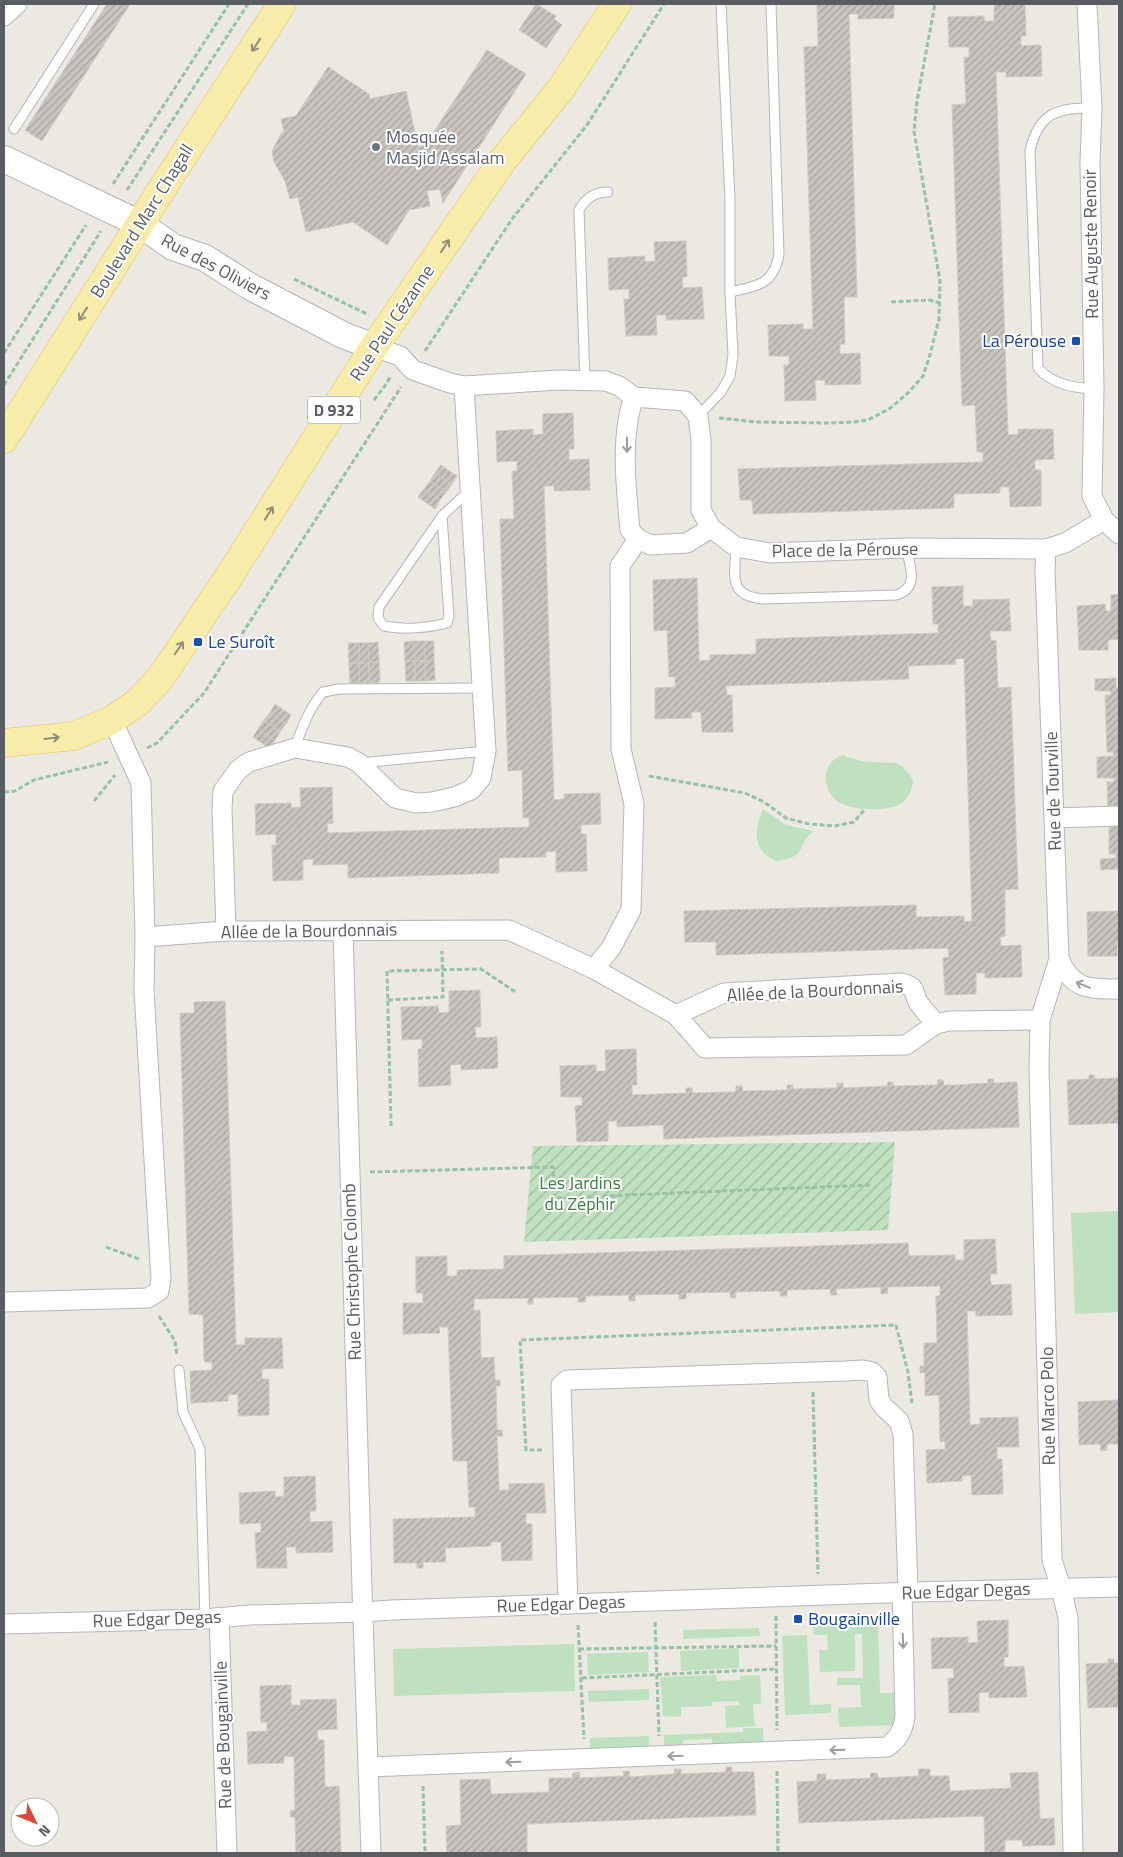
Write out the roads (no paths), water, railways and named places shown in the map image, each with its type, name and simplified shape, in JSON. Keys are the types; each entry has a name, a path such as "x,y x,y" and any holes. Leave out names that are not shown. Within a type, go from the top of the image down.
{"main road":[{"name":"Boulevard Marc Chagall","path":"4,439 282,4"},
{"name":"Rue Paul Cézanne","path":"4,743 74,736 112,720 138,702 159,680 228,578 374,347 503,160 560,90 617,4"}],"street":[{"path":"4,16 17,4"},
{"name":"Rue Auguste Renoir","path":"1087,4 1092,108 1090,162 1094,389 1092,496 1104,520 1119,534"},
{"name":"Rue des Oliviers","path":"4,160 140,224 173,247 205,258 250,286 343,335 374,347"},
{"path":"374,347 400,356 413,370 464,386 550,380 606,381 619,386 634,397 685,401 698,416"},
{"path":"226,931 223,791 238,770 249,762 295,748 348,757 359,763 395,798 416,803 454,798 471,790 481,778 486,751 464,386"},
{"path":"634,397 629,412 626,438 630,530 638,539 651,545 687,543 711,528"},
{"name":"Place de la Pérouse","path":"698,416 701,440 701,510 711,528 736,547 770,553 906,548 1046,549 1065,543 1104,520"},
{"path":"594,969 611,948 631,910 634,804 621,749 620,566 638,539"},
{"name":"Rue de Tourville","path":"1046,549 1045,570 1059,959"},
{"path":"4,1302 148,1298 159,1291 161,1279 160,1257 144,990 145,937 141,783 112,720"},
{"path":"1054,818 1119,816"},
{"name":"Allée de la Bourdonnais","path":"145,937 226,931 509,930 594,969 676,1015 705,1048 906,1045 936,1024 949,1021 1040,1020"},
{"name":"Rue Christophe Colomb","path":"343,931 362,1612 371,1853"},
{"path":"1059,959 1063,969 1078,984 1088,988 1119,988"},
{"name":"Rue Marco Polo","path":"1059,959 1040,1020 1039,1068 1052,1560 1068,1618 1073,1853"},
{"name":"Allée de la Bourdonnais","path":"676,1015 724,993 901,983 911,986 915,991 918,1002 936,1024"},
{"path":"368,1767 887,1747 897,1739 903,1730 905,1716 904,1450 903,1434 899,1421 884,1407 880,1400 877,1378 872,1372 863,1370 567,1380 561,1385 573,1604"},
{"name":"Rue Edgar Degas","path":"4,1624 905,1592 1119,1587"},
{"name":"Rue de Bougainville","path":"212,1618 227,1853"}],"lane":[{"path":"14,130 94,4"},
{"path":"698,416 721,392 730,376 733,355 730,292 730,200 721,4"},
{"path":"730,292 762,283 771,277 777,266 779,254 771,4"},
{"path":"1092,108 1072,107 1056,112 1043,122 1033,136 1030,151 1038,368 1046,377 1055,381 1076,388 1094,389"},
{"path":"585,381 579,210 585,200 602,192 608,192"},
{"path":"442,516 449,616 447,623 438,626 393,628 384,626 378,618 379,607 442,516 469,491"},
{"path":"736,547 734,579 736,586 745,596 764,599 896,595 904,593 910,586 912,576 906,548"},
{"path":"295,748 303,723 313,704 323,692 339,689 482,688"},
{"path":"359,763 486,751"},
{"path":"179,1370 184,1412 200,1449 212,1618"}],"place":[{"name":"Mosquée Masjid Assalam","path":"376,147"},
{"name":"La Pérouse","path":"1076,341"},
{"name":"Le Suroît","path":"198,642"},
{"name":"Bougainville","path":"798,1619"}],"park label":[{"name":"Les Jardins du Zéphir","path":"580,1193"}]}
